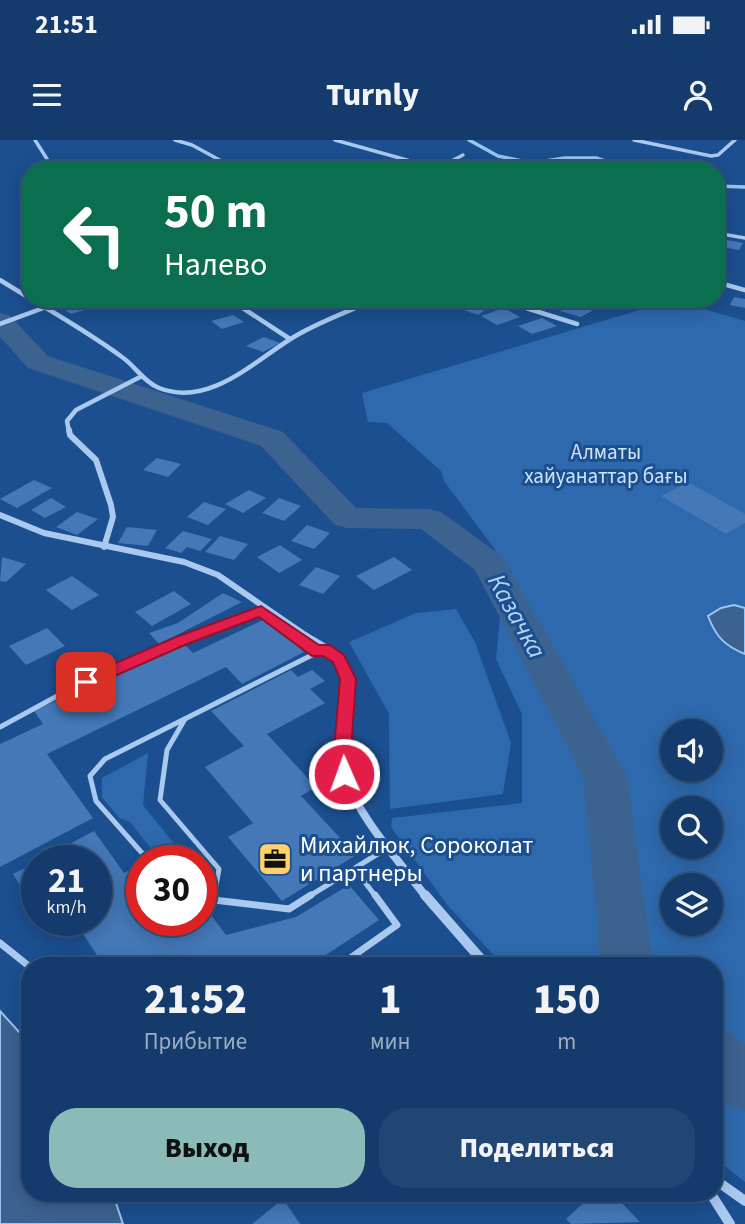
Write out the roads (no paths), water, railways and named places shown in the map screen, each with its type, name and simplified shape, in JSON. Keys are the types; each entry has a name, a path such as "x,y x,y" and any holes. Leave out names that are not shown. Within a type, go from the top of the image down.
{"street":[{"path":"35,140 47,161"},
{"path":"175,140 192,145 221,161"},
{"path":"335,140 408,161"},
{"path":"634,140 718,155 735,140"},
{"path":"451,161 463,155"},
{"path":"725,235 745,238"},
{"path":"0,280 21,294"},
{"path":"725,284 745,290"},
{"path":"0,324 41,308 124,358 159,388 198,392 212,388 257,363 290,339 357,308"},
{"path":"243,308 290,339"},
{"path":"526,308 577,324"},
{"path":"104,547 113,517 111,505 96,460 70,435 67,421 76,410 142,376"},
{"path":"0,516 44,533 184,562 218,575 321,650 339,659 348,679 343,738 344,774 362,812 433,906 479,957"},
{"path":"723,1186 745,1202"},
{"path":"716,1202 730,1224"}],"lane":[{"path":"0,727 39,702 181,640 261,611 321,650"},
{"path":"135,845 96,801 90,776 105,760 321,650"},
{"path":"187,717 167,750 160,800 198,845"},
{"path":"217,900 289,909 389,848"},
{"path":"352,957 397,925 355,869"},
{"path":"0,943 21,960"}],"waterway":[{"path":"469,140 498,156 522,161"},
{"path":"545,161 565,158 596,158 605,161"},
{"path":"725,186 745,187"},
{"name":"Казачка","path":"0,321 38,362 272,439 347,518 429,519 489,564 605,776 626,957"},
{"name":"Казачка","path":"723,1061 745,1084"}],"place":[{"name":"Михайлюк, Сороколат и партнеры","path":"275,859"}],"park label":[{"name":"Алматы хайуанаттар бағы","path":"606,464"}]}
